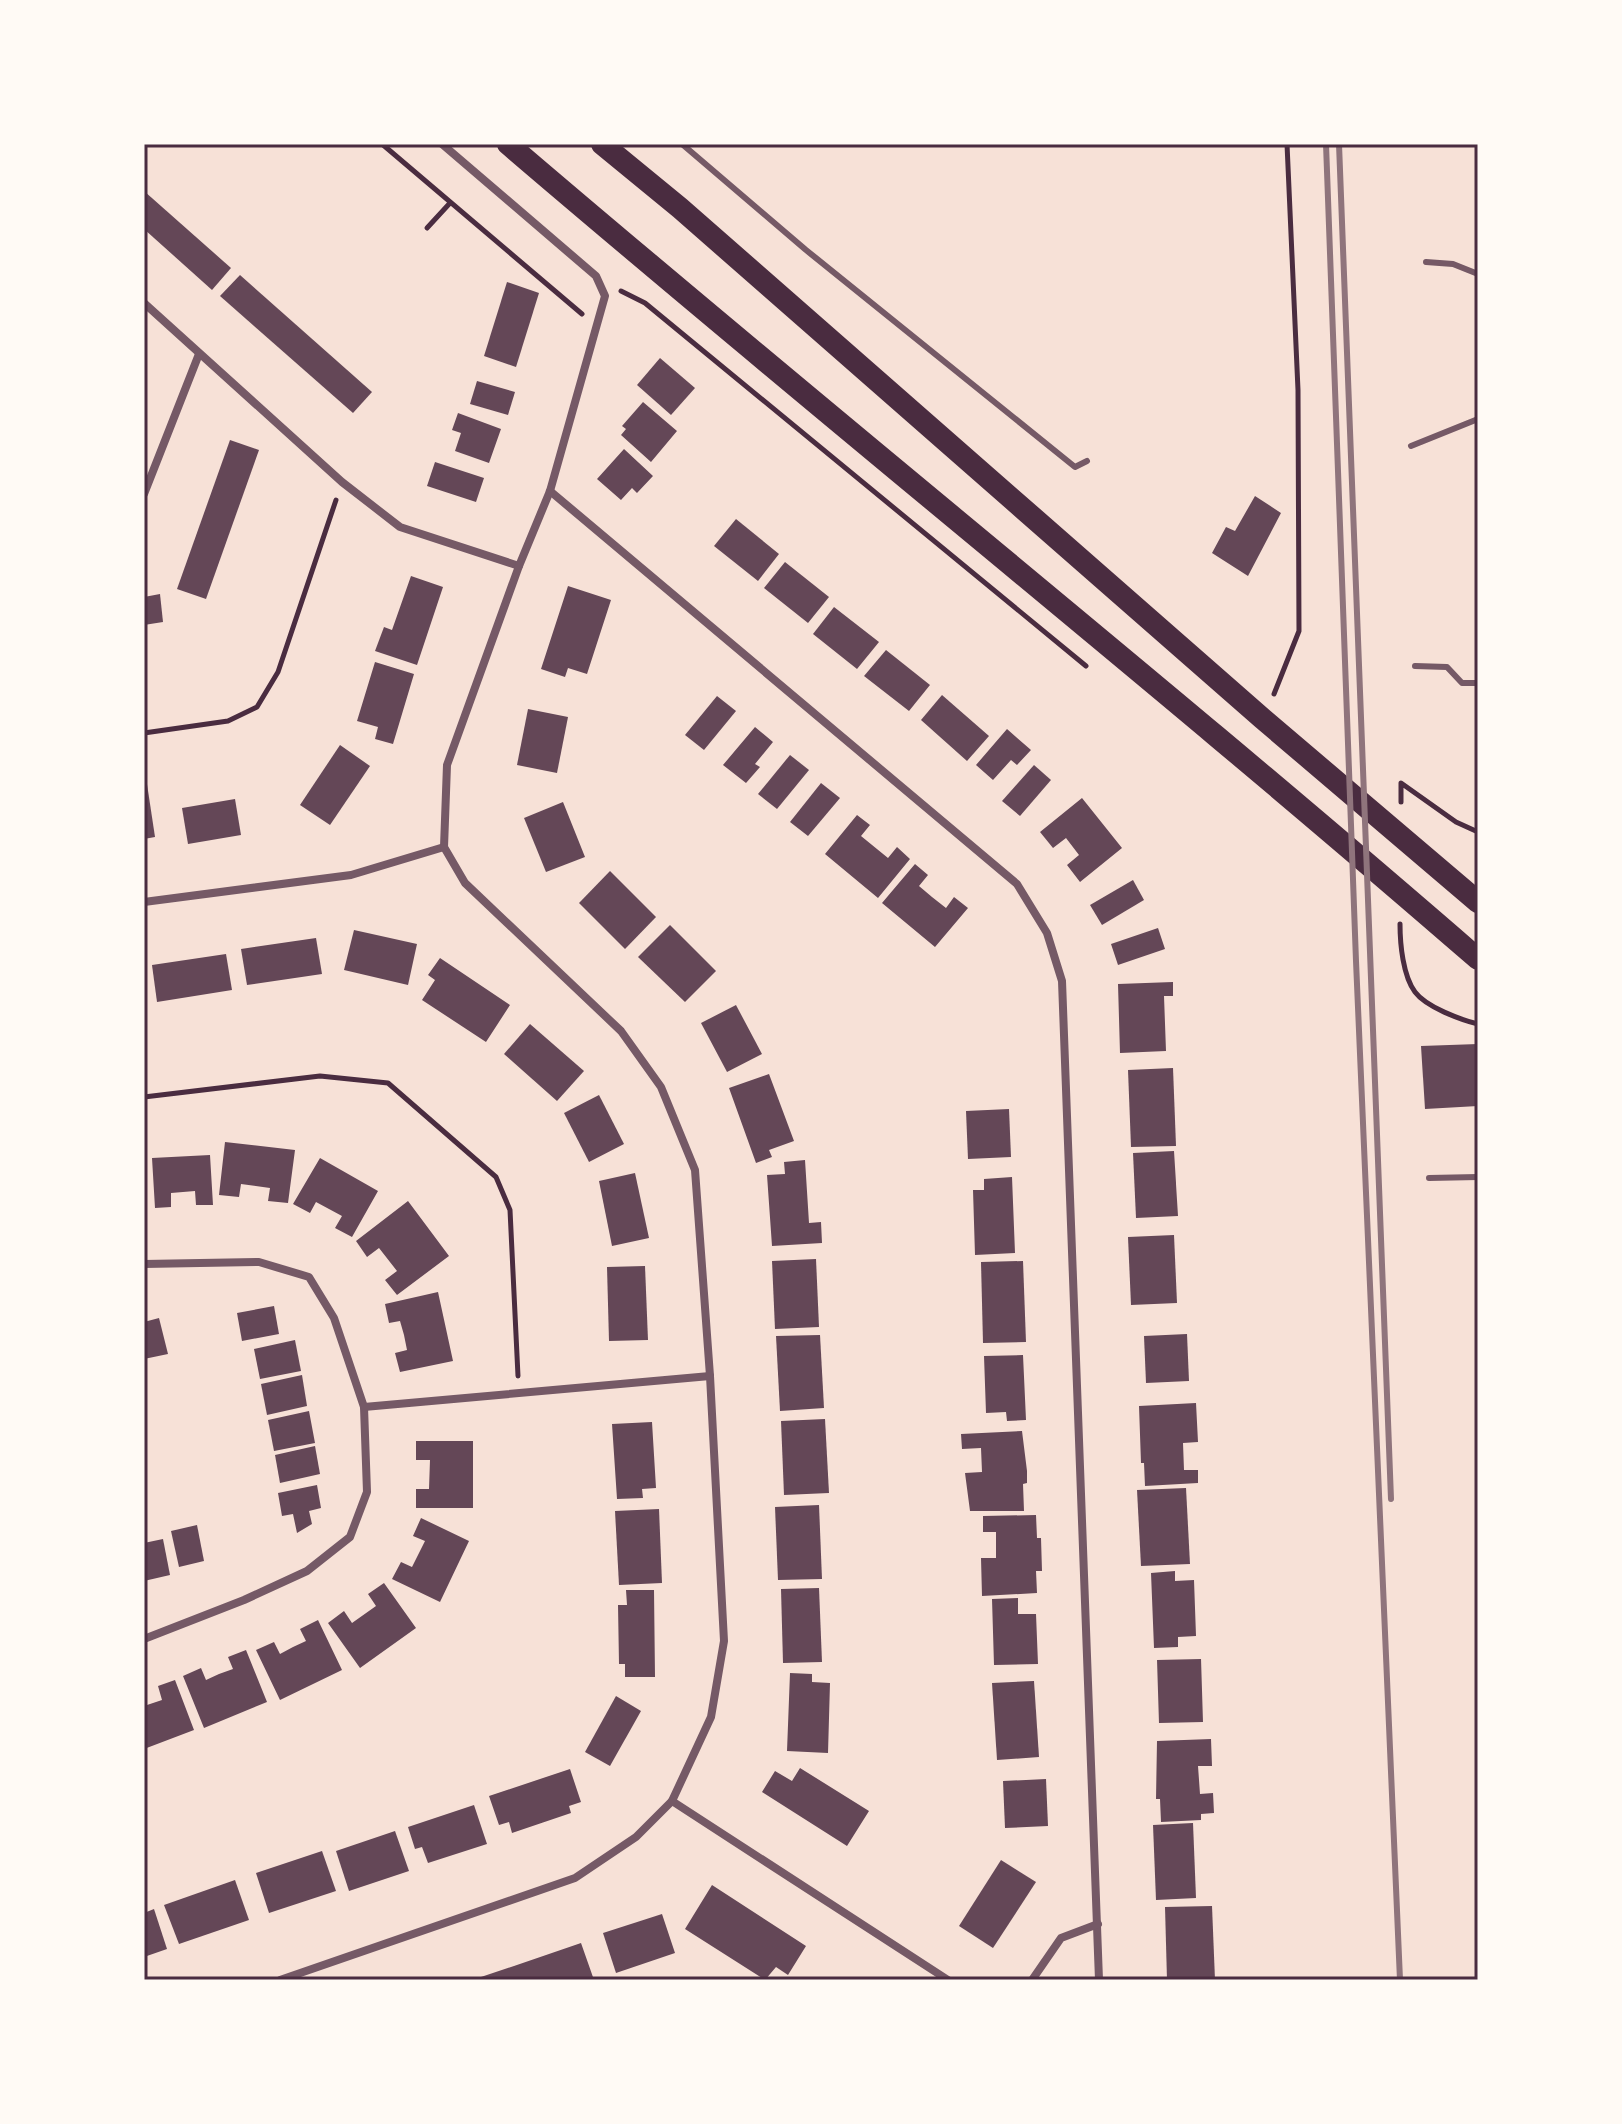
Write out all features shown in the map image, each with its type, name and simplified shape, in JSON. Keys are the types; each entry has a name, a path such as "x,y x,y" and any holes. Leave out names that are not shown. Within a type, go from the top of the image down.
{"highway":[{"path":"508,144 636,254 1246,759 1471,953"},
{"path":"602,144 692,218 1263,719 1478,902"}],"street":[{"path":"280,1980 575,1878 636,1837 672,1801 711,1717 724,1641 695,1170 661,1087 621,1031 465,883 444,847 447,765 519,566 550,491 605,296 596,276 442,144"},
{"path":"144,303 342,482 400,527 519,566"},
{"path":"144,494 199,354"},
{"path":"550,491 1017,884 1047,933 1062,981 1099,1980"},
{"path":"144,902 351,875 444,847"},
{"path":"144,1264 259,1262 309,1277 334,1318 364,1407 367,1492 350,1537 307,1571 244,1600 144,1639"},
{"path":"364,1407 710,1376"},
{"path":"672,1801 948,1980"},
{"path":"1032,1980 1061,1938 1098,1924"}],"lane":[{"path":"682,144 806,250 1075,467 1087,461"},
{"path":"1426,262 1453,264 1478,274"},
{"path":"1411,446 1478,419"},
{"path":"1415,666 1447,667 1462,683 1478,683"},
{"path":"1429,1178 1478,1177"}],"path":[{"path":"382,144 598,327"},
{"path":"1274,695 1299,631 1298,390 1287,144"},
{"path":"427,228 450,203"},
{"path":"605,296 624,291 645,303 1097,675"},
{"path":"144,733 228,721 257,707 278,672 342,482"},
{"path":"1400,950 1416,993 1454,1018 1478,1024"},
{"path":"144,1097 320,1076 388,1083 496,1177 510,1210 519,1393"}],"building":[{"path":"144,191 231,268 212,290 144,229"},
{"path":"240,275 372,392 353,413 220,296"},
{"path":"507,282 539,293 516,367 484,356"},
{"path":"660,358 695,388 671,415 637,385"},
{"path":"477,381 515,392 508,415 470,404"},
{"path":"643,402 677,431 651,462 621,435 626,429 622,426"},
{"path":"458,413 501,429 489,463 455,451 461,433 452,430"},
{"path":"230,440 259,450 206,599 177,589"},
{"path":"624,449 653,476 637,493 632,488 621,500 597,479"},
{"path":"435,462 484,478 476,502 427,486"},
{"path":"1255,496 1281,513 1248,576 1212,553 1226,527 1235,531"},
{"path":"736,519 779,554 758,581 714,546"},
{"path":"785,562 829,597 808,623 764,588"},
{"path":"411,576 443,587 417,665 375,651 384,627 392,630"},
{"path":"568,586 611,600 587,674 568,668 565,677 541,669"},
{"path":"160,594 163,622 144,625 144,597"},
{"path":"834,607 879,642 857,669 813,634"},
{"path":"886,650 930,685 909,711 864,676"},
{"path":"375,662 414,674 393,744 375,739 378,727 357,721"},
{"path":"942,695 989,736 967,761 921,720"},
{"path":"717,696 736,711 704,750 685,735"},
{"path":"528,709 568,717 557,773 517,765"},
{"path":"755,727 773,742 755,764 760,767 746,783 723,765"},
{"path":"1007,729 1031,750 1017,765 1011,760 993,780 976,765"},
{"path":"340,745 370,766 330,825 300,805"},
{"path":"790,755 809,770 777,809 758,794"},
{"path":"1034,765 1051,780 1020,816 1002,801"},
{"path":"821,783 840,798 808,836 790,822"},
{"path":"147,784 155,837 144,839 144,785"},
{"path":"1082,798 1122,848 1080,882 1067,865 1079,855 1066,838 1053,848 1040,832"},
{"path":"235,799 241,835 188,844 182,808"},
{"path":"563,802 585,857 546,872 524,818"},
{"path":"857,815 870,825 861,836 888,858 897,847 910,859 878,898 825,854"},
{"path":"915,864 928,875 919,886 932,897 946,908 954,897 968,908 935,947 882,903"},
{"path":"610,871 656,917 625,949 579,903"},
{"path":"1133,880 1144,900 1102,925 1090,905"},
{"path":"670,925 716,971 685,1002 638,957"},
{"path":"1158,928 1165,949 1118,965 1111,944"},
{"path":"354,930 417,944 408,985 344,970"},
{"path":"316,938 322,974 247,985 241,949"},
{"path":"226,954 232,990 157,1002 152,965"},
{"path":"440,958 510,1005 486,1042 422,1000 435,980 428,975"},
{"path":"1173,982 1173,996 1164,996 1166,1051 1120,1053 1118,984"},
{"path":"736,1005 762,1054 727,1072 701,1023"},
{"path":"530,1024 584,1071 557,1101 504,1054"},
{"path":"1478,1044 1478,1106 1425,1109 1421,1046"},
{"path":"1173,1068 1176,1146 1131,1147 1128,1070"},
{"path":"769,1074 794,1141 769,1150 772,1157 756,1163 729,1088"},
{"path":"599,1095 624,1144 589,1162 564,1113"},
{"path":"1009,1109 1011,1157 968,1159 966,1111"},
{"path":"225,1142 295,1150 288,1203 268,1201 270,1188 241,1184 239,1197 219,1195"},
{"path":"1174,1151 1178,1216 1136,1218 1133,1153"},
{"path":"210,1155 213,1205 196,1205 195,1191 171,1193 171,1207 155,1208 152,1158"},
{"path":"320,1158 378,1191 352,1237 335,1228 342,1216 316,1202 310,1213 293,1204"},
{"path":"805,1160 809,1223 821,1222 822,1243 772,1246 767,1175 785,1174 784,1162"},
{"path":"635,1173 649,1238 612,1246 599,1181"},
{"path":"1012,1177 1015,1253 975,1255 973,1190 984,1190 984,1179"},
{"path":"408,1201 449,1256 397,1295 385,1280 397,1271 379,1248 367,1257 356,1241"},
{"path":"1174,1235 1177,1303 1131,1305 1128,1237"},
{"path":"816,1259 819,1327 775,1329 772,1261"},
{"path":"1023,1261 1026,1342 983,1343 981,1262"},
{"path":"645,1266 648,1340 609,1341 607,1267"},
{"path":"438,1292 453,1361 400,1372 395,1353 407,1350 404,1335 400,1321 389,1323 385,1304"},
{"path":"274,1306 279,1334 242,1341 237,1313"},
{"path":"159,1318 168,1354 144,1359 144,1322"},
{"path":"1187,1334 1189,1381 1146,1383 1144,1336"},
{"path":"820,1335 824,1408 780,1411 776,1336"},
{"path":"295,1340 301,1371 260,1379 254,1349"},
{"path":"1023,1355 1026,1420 1007,1421 1006,1412 986,1413 984,1356"},
{"path":"302,1375 307,1406 267,1415 261,1384"},
{"path":"1196,1403 1198,1442 1183,1443 1184,1470 1198,1470 1198,1483 1145,1486 1139,1406"},
{"path":"309,1411 315,1443 274,1451 268,1420"},
{"path":"825,1419 829,1493 784,1495 781,1421"},
{"path":"652,1422 656,1488 642,1489 643,1498 617,1499 612,1424"},
{"path":"1022,1431 1027,1471 1027,1483 1023,1484 1024,1511 970,1511 965,1473 982,1472 981,1448 962,1449 961,1434"},
{"path":"416,1441 473,1441 473,1508 416,1508 416,1489 429,1489 430,1460 416,1460"},
{"path":"315,1446 320,1474 280,1483 275,1455"},
{"path":"317,1485 321,1508 309,1511 312,1524 297,1533 293,1514 282,1516 278,1493"},
{"path":"1186,1488 1190,1564 1141,1566 1137,1490"},
{"path":"819,1505 822,1579 778,1580 775,1507"},
{"path":"659,1509 662,1583 619,1585 615,1511"},
{"path":"1036,1515 1037,1538 1041,1538 1042,1571 1036,1571 1037,1593 982,1596 981,1558 996,1558 996,1532 983,1532 983,1516"},
{"path":"421,1518 469,1541 440,1602 392,1579 401,1562 412,1567 425,1541 413,1536"},
{"path":"197,1525 204,1561 179,1567 171,1531"},
{"path":"163,1539 170,1575 144,1581 144,1543"},
{"path":"1175,1571 1175,1581 1194,1580 1196,1636 1178,1637 1178,1647 1154,1648 1151,1573"},
{"path":"384,1583 416,1628 360,1668 328,1623 344,1611 352,1623 376,1606 368,1594"},
{"path":"819,1588 822,1662 783,1663 781,1589"},
{"path":"626,1590 654,1590 655,1677 625,1677 625,1664 619,1664 618,1605 627,1605"},
{"path":"1018,1598 1018,1614 1036,1614 1038,1664 994,1665 992,1599"},
{"path":"318,1620 342,1670 280,1700 256,1650 274,1642 280,1654 306,1641 300,1629"},
{"path":"246,1650 267,1702 204,1728 183,1676 201,1668 206,1680 233,1669 228,1657"},
{"path":"1201,1659 1203,1722 1159,1723 1157,1660"},
{"path":"790,1673 812,1674 812,1682 830,1683 828,1753 787,1751"},
{"path":"175,1680 194,1730 144,1749 144,1706 162,1700 158,1686"},
{"path":"1034,1681 1039,1757 997,1760 992,1683"},
{"path":"616,1696 641,1711 610,1766 585,1752"},
{"path":"1211,1739 1212,1766 1198,1766 1200,1794 1213,1793 1214,1813 1201,1814 1201,1820 1161,1822 1160,1799 1156,1799 1157,1741"},
{"path":"800,1768 869,1811 847,1846 762,1792 775,1771 792,1781"},
{"path":"570,1769 581,1802 569,1806 571,1813 512,1833 509,1822 499,1825 489,1796"},
{"path":"1046,1779 1048,1826 1005,1828 1003,1781"},
{"path":"474,1805 487,1844 428,1863 422,1847 415,1849 408,1827"},
{"path":"1193,1823 1196,1898 1156,1900 1153,1825"},
{"path":"395,1831 409,1871 349,1891 336,1851"},
{"path":"322,1851 336,1891 269,1913 256,1873"},
{"path":"1001,1860 1036,1882 993,1948 959,1926"},
{"path":"235,1880 249,1920 179,1944 164,1905"},
{"path":"712,1885 806,1946 788,1975 776,1967 765,1980 685,1929"},
{"path":"1212,1906 1215,1980 1167,1980 1165,1907"},
{"path":"154,1909 167,1949 144,1957 144,1913"},
{"path":"662,1914 675,1953 616,1973 603,1933"},
{"path":"581,1943 594,1980 472,1980 514,1966"}],"railway":[{"path":"1326,144 1356,961 1400,1980"},
{"path":"1339,144 1391,1499"}]}
